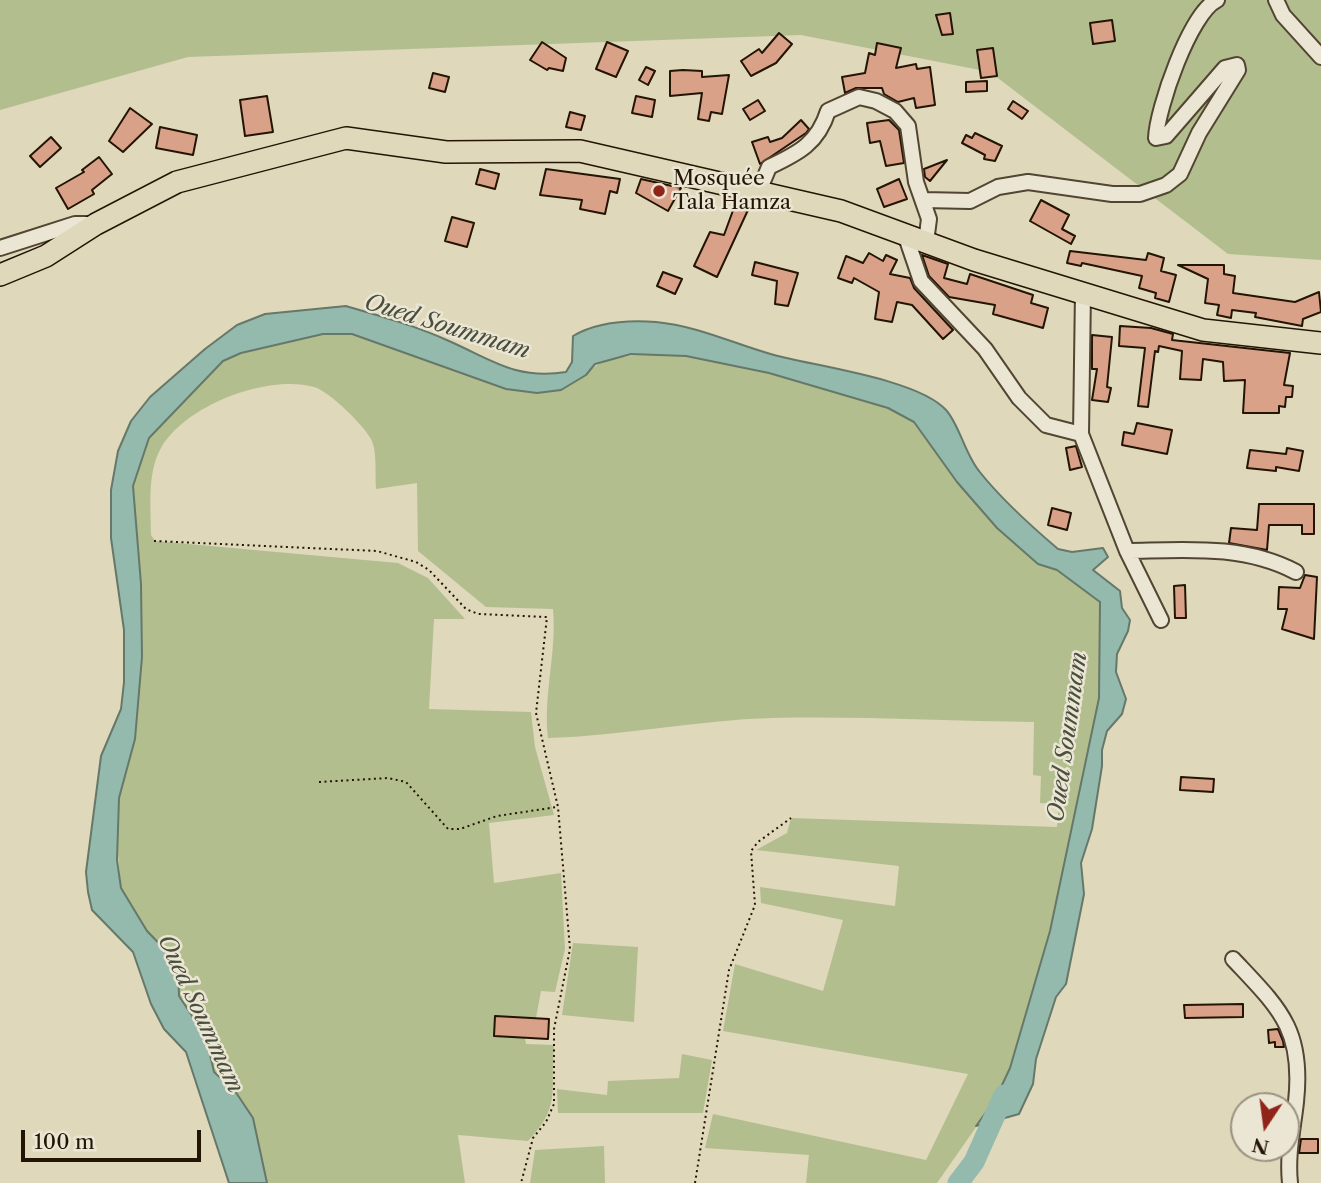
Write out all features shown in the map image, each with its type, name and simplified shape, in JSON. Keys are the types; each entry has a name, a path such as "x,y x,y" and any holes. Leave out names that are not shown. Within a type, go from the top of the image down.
{"main road":[{"path":"0,275 46,256 96,224 177,182 346,138 446,152 580,151 841,211 974,260 1083,291 1203,330 1321,344"}],"street":[{"path":"1276,0 1283,15 1321,57"},
{"path":"923,200 971,201 998,187 1028,182 1112,194 1140,194 1166,185 1180,174 1199,133 1238,70 1237,65 1225,68 1166,136 1156,138 1182,49 1208,1"},
{"path":"759,191 769,167 797,154 813,142 828,111 859,97 876,101 895,111 908,126 916,182 929,219 926,242"},
{"path":"0,248 75,224 96,224"},
{"path":"905,234 921,281 985,349 1019,398 1046,425 1081,433"},
{"path":"1083,291 1081,433 1127,551 1161,620"},
{"path":"1127,551 1227,550 1271,559 1296,572"},
{"path":"1233,959 1280,1010 1293,1040 1297,1091 1289,1145 1290,1183"}],"path":[{"path":"154,541 377,551 416,562 429,570 466,609 478,614 547,617 536,713 558,807 570,949 554,1029 554,1104 546,1122 533,1139 521,1183"},
{"path":"319,782 388,778 406,782 448,829 460,829 498,816 558,807"},
{"path":"695,1183 729,970 755,905 751,851 791,818"}],"green space":[{"path":"0,0 1321,0 1321,260 1228,254 990,72 801,35 188,57 0,110"},
{"path":"323,334 352,334 506,389 561,390 606,359 654,353 686,356 769,373 888,408 914,422 957,482 997,528 1038,564 1057,570 1101,602 1099,698 1050,931 1010,1068 995,1100 937,1183 806,1183 809,1155 705,1148 713,1114 926,1160 968,1074 723,1031 735,964 823,991 843,920 761,903 760,887 895,906 899,866 756,850 787,833 791,818 1057,827 1059,804 1040,803 1041,776 1033,775 1034,722 772,718 548,738 547,705 553,609 486,607 418,551 417,483 376,489 375,452 372,441 362,427 321,390 295,384 273,385 228,397 206,407 171,434 160,450 153,470 151,535 155,541 398,563 428,578 465,619 434,619 429,709 531,712 535,747 554,815 489,823 494,883 561,873 565,949 555,992 541,991 536,1018 495,1016 494,1036 525,1038 526,1044 554,1045 550,1107 539,1129 528,1141 458,1135 465,1183 267,1183 253,1118 235,1091 214,1072 206,1037 179,996 177,963 147,931 121,888 116,830 119,798 135,739 142,657 141,584 133,486 149,438 223,361 241,353"},
{"path":"573,943 638,947 634,1022 562,1015"},
{"path":"682,1054 712,1060 703,1113 558,1113 557,1089 607,1095 608,1081 679,1078"},
{"path":"604,1146 605,1183 530,1183 535,1150"}],"water":[{"path":"346,306 424,331 518,371 548,374 566,372 572,362 573,336 613,323 646,321 687,327 774,355 890,382 932,399 946,410 979,471 1017,512 1058,549 1072,552 1103,548 1108,557 1093,570 1120,591 1122,608 1130,620 1117,654 1116,672 1126,699 1122,714 1107,731 1102,750 1092,829 1081,863 1084,894 1066,984 1056,997 1036,1059 1033,1084 1019,1114 976,1126 995,1100 1010,1068 1050,931 1099,698 1100,602 1057,570 1038,564 997,528 957,482 914,422 888,408 769,373 686,356 631,354 595,364 586,375 561,390 537,393 506,389 352,334 323,334 241,353 223,361 149,438 133,486 141,584 142,657 135,739 119,798 117,860 121,888 147,931 178,963 179,996 206,1037 214,1072 235,1091 253,1118 267,1183 229,1183 186,1052 164,1029 151,1004 133,952 92,910 88,892 86,872 101,756 121,709 124,682 124,630 111,538 111,490 118,451 131,421 150,397 205,349 237,325 265,314"}],"building":[{"path":"950,13 953,34 942,35 936,15"},
{"path":"1112,20 1115,41 1093,44 1090,23"},
{"path":"779,33 792,44 776,63 751,76 741,61 759,49 762,53"},
{"path":"542,42 566,58 563,71 549,68 547,70 530,60"},
{"path":"607,42 628,51 616,77 596,69"},
{"path":"877,43 901,48 896,68 916,64 917,69 930,67 935,105 916,108 914,98 898,102 884,94 882,88 856,88 845,93 842,77 865,73 869,53 875,55"},
{"path":"993,48 997,76 981,78 977,50"},
{"path":"646,67 655,71 648,85 639,80"},
{"path":"670,71 702,71 702,77 729,75 722,114 711,112 709,121 698,119 702,93 670,96"},
{"path":"433,73 449,77 445,92 429,88"},
{"path":"987,81 987,91 966,92 966,82"},
{"path":"267,96 273,132 245,136 240,100"},
{"path":"636,96 655,100 652,117 632,113"},
{"path":"758,100 765,111 750,120 743,109"},
{"path":"1013,101 1028,111 1022,119 1008,109"},
{"path":"130,108 152,124 123,152 109,141"},
{"path":"570,112 585,116 581,130 566,127"},
{"path":"801,120 809,129 806,133 760,164 752,142 768,137 770,142 782,138"},
{"path":"889,120 899,130 904,163 886,166 880,141 870,143 867,123"},
{"path":"160,127 197,135 193,155 156,148"},
{"path":"975,133 1002,146 995,161 984,159 985,155 962,143 966,135 972,138"},
{"path":"51,137 61,148 40,167 30,156"},
{"path":"99,157 112,174 92,190 94,194 68,209 56,188 84,172 82,170"},
{"path":"947,160 930,181 925,177 924,169"},
{"path":"480,169 499,174 495,189 476,184"},
{"path":"546,169 620,179 617,193 610,191 605,214 580,209 582,200 540,195"},
{"path":"641,179 681,188 668,211 636,193"},
{"path":"899,179 907,199 884,207 877,189"},
{"path":"1041,200 1069,215 1062,229 1075,236 1071,244 1030,221"},
{"path":"735,205 748,210 717,277 694,266 710,232 724,235"},
{"path":"452,217 474,223 467,247 445,241"},
{"path":"1070,251 1146,260 1148,253 1164,258 1161,271 1176,275 1169,302 1155,298 1156,293 1139,288 1142,276 1082,263 1081,266 1067,263"},
{"path":"869,253 883,261 886,255 897,260 890,274 910,278 914,288 953,330 943,339 912,305 897,302 892,322 875,319 879,292 854,278 852,283 838,278 846,256 863,263"},
{"path":"922,255 948,264 944,278 967,284 970,274 1033,295 1031,303 1048,308 1043,328 993,314 995,305 949,297 929,276"},
{"path":"755,262 798,273 788,306 775,304 777,281 752,275"},
{"path":"1178,265 1224,265 1224,274 1235,276 1233,293 1295,302 1319,292 1321,312 1303,319 1302,326 1255,317 1256,313 1232,310 1231,318 1217,315 1219,305 1205,303 1208,279"},
{"path":"663,272 682,279 675,294 657,286"},
{"path":"1120,326 1151,328 1173,334 1172,340 1290,353 1284,385 1293,386 1292,397 1286,397 1285,407 1279,406 1279,413 1243,413 1245,380 1224,381 1223,362 1203,359 1201,380 1180,379 1182,351 1159,346 1158,352 1155,351 1148,407 1138,406 1145,348 1119,346"},
{"path":"1092,335 1112,337 1107,387 1111,388 1108,402 1092,400 1097,369 1092,369"},
{"path":"1137,423 1172,430 1167,454 1122,445 1124,432 1134,434"},
{"path":"1076,446 1082,467 1070,470 1066,448"},
{"path":"1287,448 1303,451 1299,471 1276,467 1276,471 1247,468 1250,450 1286,454"},
{"path":"1259,504 1314,504 1314,534 1302,534 1302,525 1269,525 1267,550 1229,543 1231,528 1257,530"},
{"path":"1052,508 1071,513 1067,530 1048,525"},
{"path":"1305,575 1317,577 1314,639 1282,629 1287,609 1278,609 1279,587 1300,588"},
{"path":"1185,585 1186,618 1175,618 1174,586"},
{"path":"1181,777 1214,779 1213,792 1180,790"},
{"path":"1243,1004 1243,1017 1185,1018 1184,1005"},
{"path":"495,1016 549,1019 548,1039 494,1036"},
{"path":"1278,1029 1284,1047 1275,1047 1275,1042 1269,1043 1268,1030"},
{"path":"1301,1139 1318,1139 1318,1153 1300,1153"}],"waterway":[{"name":"Oued Soummam","path":"958,1183 974,1162 1004,1095"}],"place":[{"name":"Mosquée Tala Hamza","path":"659,191"}]}
